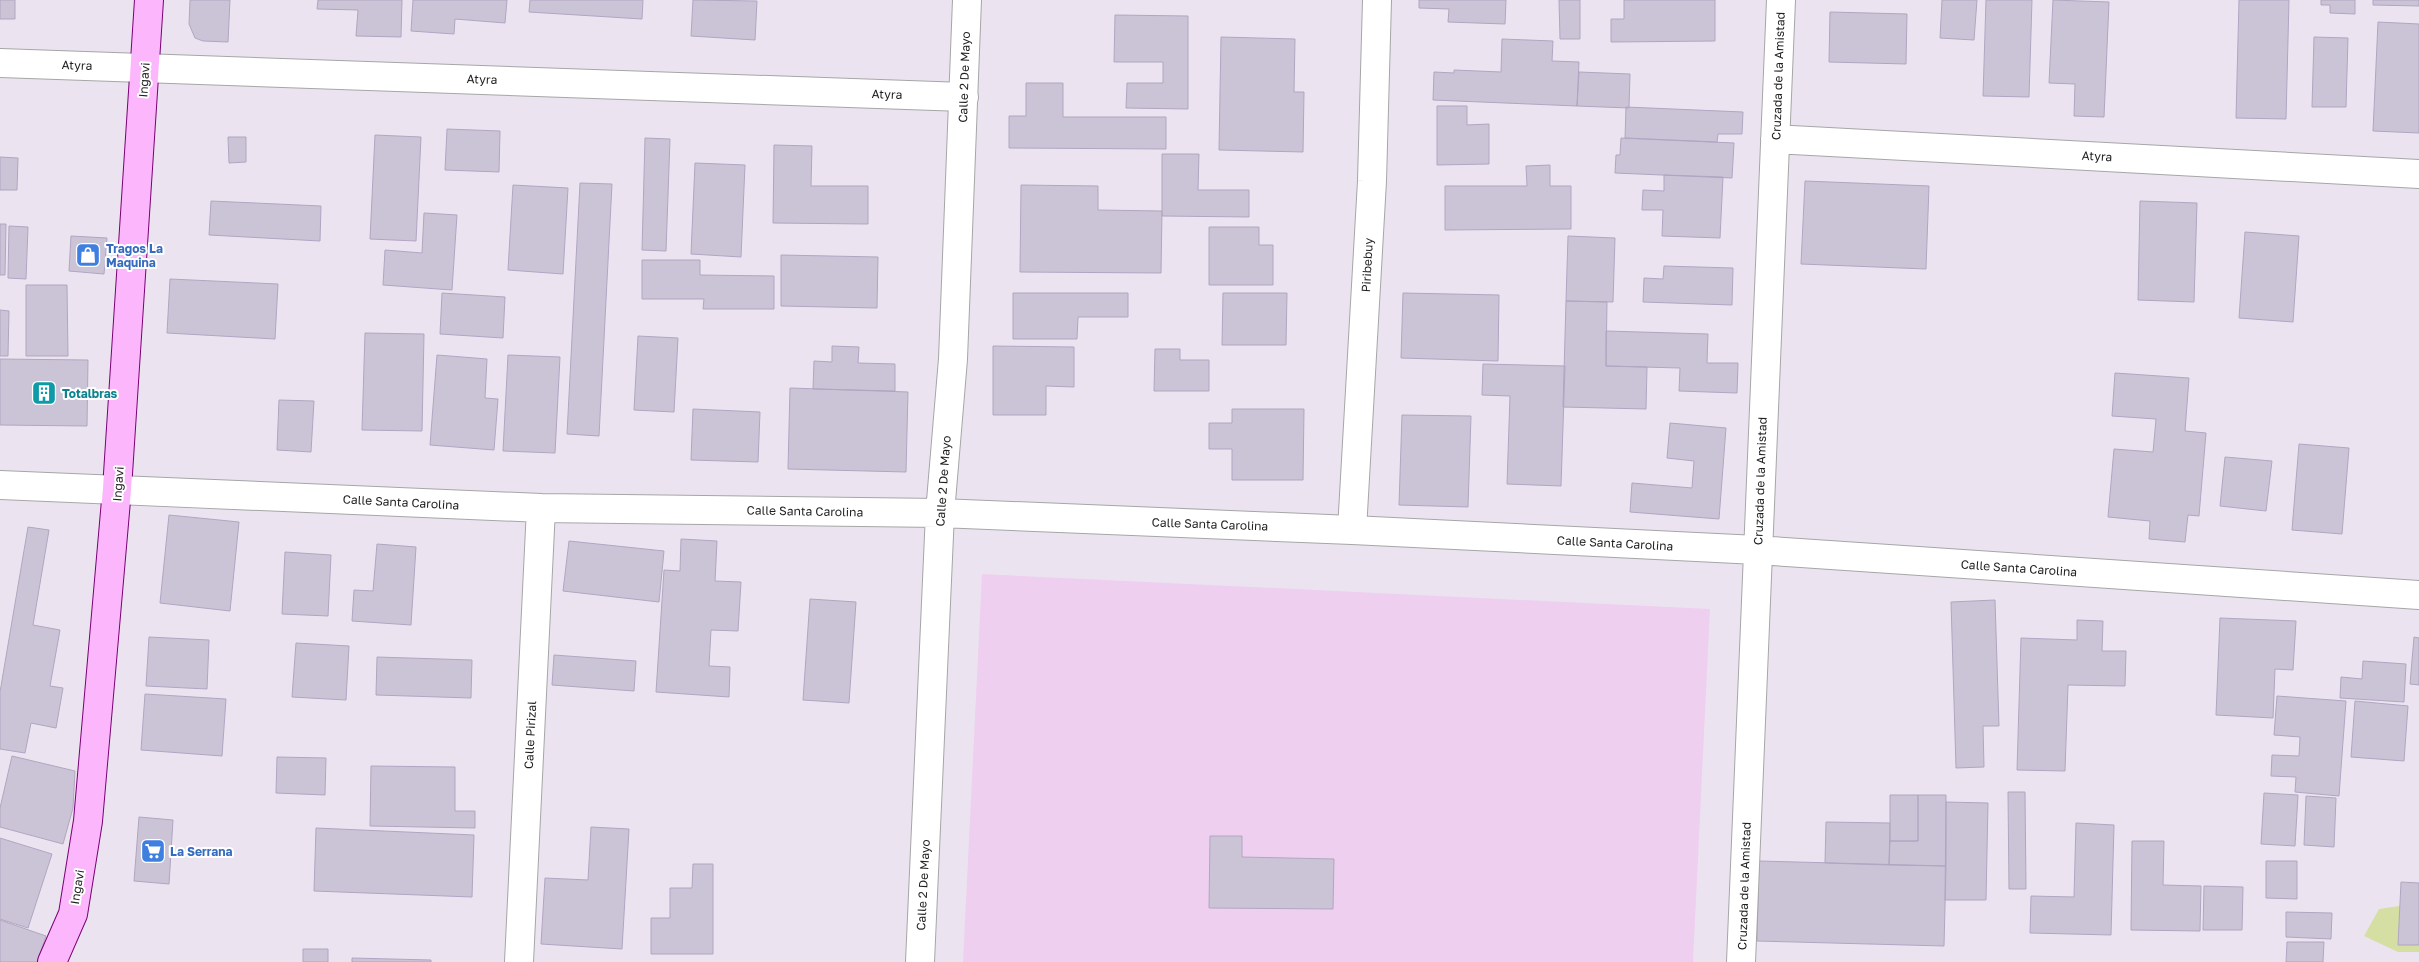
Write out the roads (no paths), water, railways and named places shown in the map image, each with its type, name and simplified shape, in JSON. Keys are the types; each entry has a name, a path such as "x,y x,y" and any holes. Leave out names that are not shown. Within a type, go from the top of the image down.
{"main road":[{"name":"Ingavi","path":"52,962 73,914 88,821 118,489 149,0"}],"street":[{"name":"Calle 2 De Mayo","path":"920,962 940,512 954,359 967,0"},
{"name":"Piribebuy","path":"1352,530 1372,181 1377,0"},
{"name":"Cruzada de la Amistad","path":"1741,962 1781,0"},
{"name":"Atyra","path":"0,63 964,96"},
{"name":"Atyra","path":"1775,139 2419,174"},
{"name":"Calle Santa Carolina","path":"0,484 541,508 940,512 1352,530 1757,550 2419,595"},
{"name":"Calle Pirizal","path":"520,962 541,508"}],"place":[{"name":"Tragos La Maquina","path":"88,255"},
{"name":"Totalbras","path":"44,393"},
{"name":"La Serrana","path":"153,851"}]}
